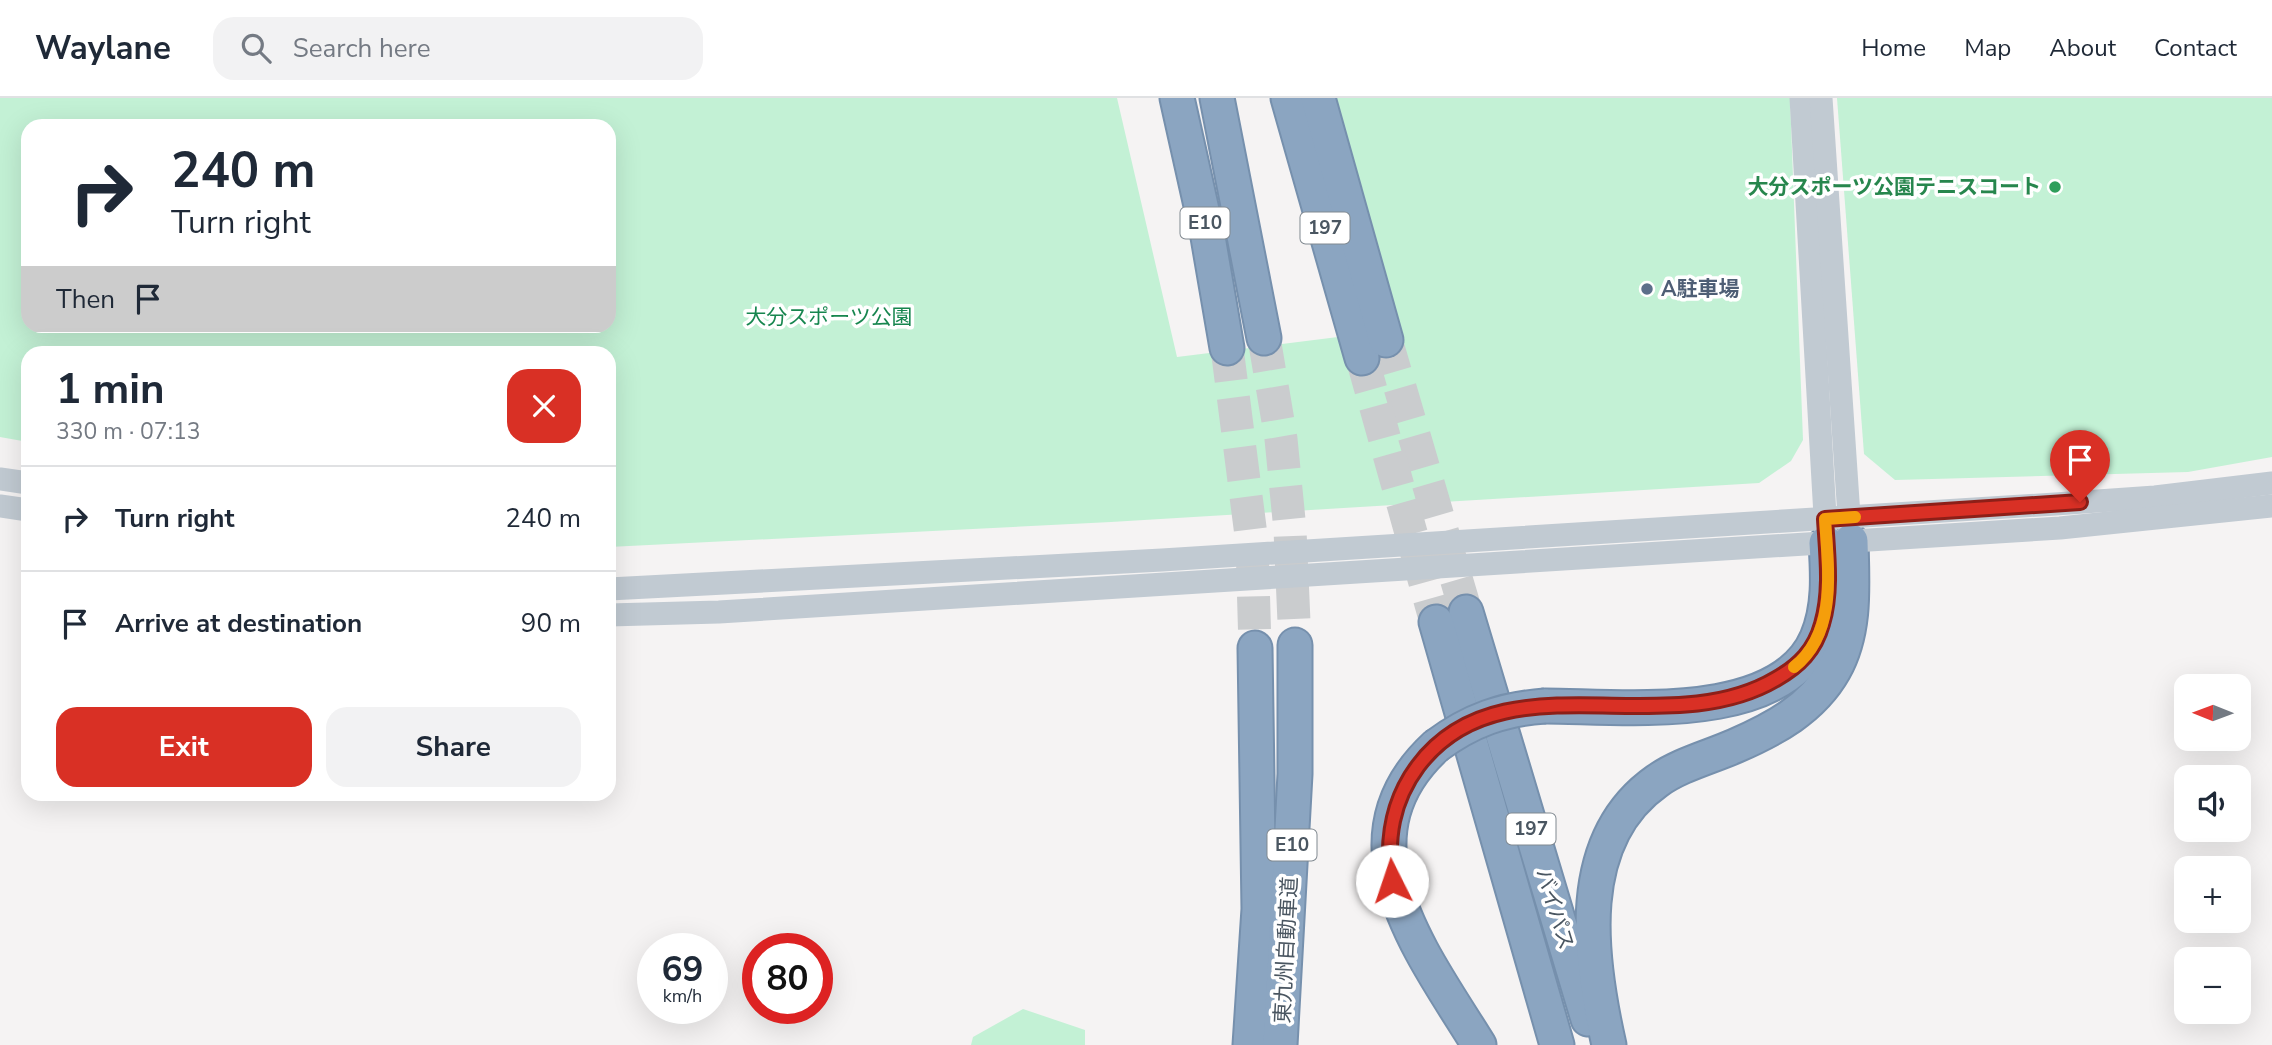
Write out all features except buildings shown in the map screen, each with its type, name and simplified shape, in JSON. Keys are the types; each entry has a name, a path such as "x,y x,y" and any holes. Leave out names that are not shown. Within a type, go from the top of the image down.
{"highway":[{"name":"E10","path":"1177,98 1208,237 1227,348"},
{"name":"E10","path":"1217,98 1264,338"},
{"name":"197","path":"1288,98 1374,349 1318,98"},
{"path":"1479,1045 1420,950 1392,881 1389,840 1396,805 1411,775 1436,746 1469,723 1499,711 1545,706 1688,707 1741,697 1770,683 1800,663 1817,639 1826,612 1838,530"},
{"path":"1609,1045 1595,946 1594,895 1601,857 1614,825 1630,804 1659,779 1772,729 1818,693 1834,670 1847,639 1852,603 1838,530"},
{"name":"バイパス","path":"1557,1045 1451,617 1595,1045"},
{"name":"東九州自動車道","path":"1280,1045 1295,774 1295,645"},
{"name":"東九州自動車道","path":"1250,1045 1259,909 1255,648"}],"street":[{"path":"1801,98 1838,530"},
{"path":"1821,98 1838,530"},
{"path":"0,479 21,482"},
{"path":"616,615 719,612 1838,530 2272,483"},
{"path":"0,506 21,509"},
{"path":"616,589 1162,560 1838,530 2060,528 2272,506"}],"green space":[{"name":"大分スポーツ公園","path":"0,98 1117,98 1177,357 1394,330 1330,98 1790,98 1803,440 1791,461 1759,483 1111,522 616,547 616,346 21,346 21,441 0,437"},
{"path":"1837,98 2272,98 2272,457 2188,472 1895,480 1864,454"},
{"path":"1023,1009 1085,1030 1085,1045 971,1045 973,1037"}],"tunnel":[{"path":"1264,338 1281,439 1290,530 1295,645"},
{"path":"1386,340 1466,612"},
{"path":"1227,348 1252,543 1255,648"},
{"path":"1362,358 1436,622"}],"slow traffic":[{"path":"1794,667 1810,653 1826,612 1828,580 1825,519 1855,517"}],"place":[{"name":"大分スポーツ公園テニスコート","path":"2055,187"},
{"name":"A駐車場","path":"1647,289"}],"route":[{"path":"1392,881 1389,840 1396,805 1403,788 1427,754 1469,723 1499,711 1527,707 1668,708 1727,701 1757,691 1800,663 1810,653 1826,612 1828,580 1825,519 2080,502"}]}
